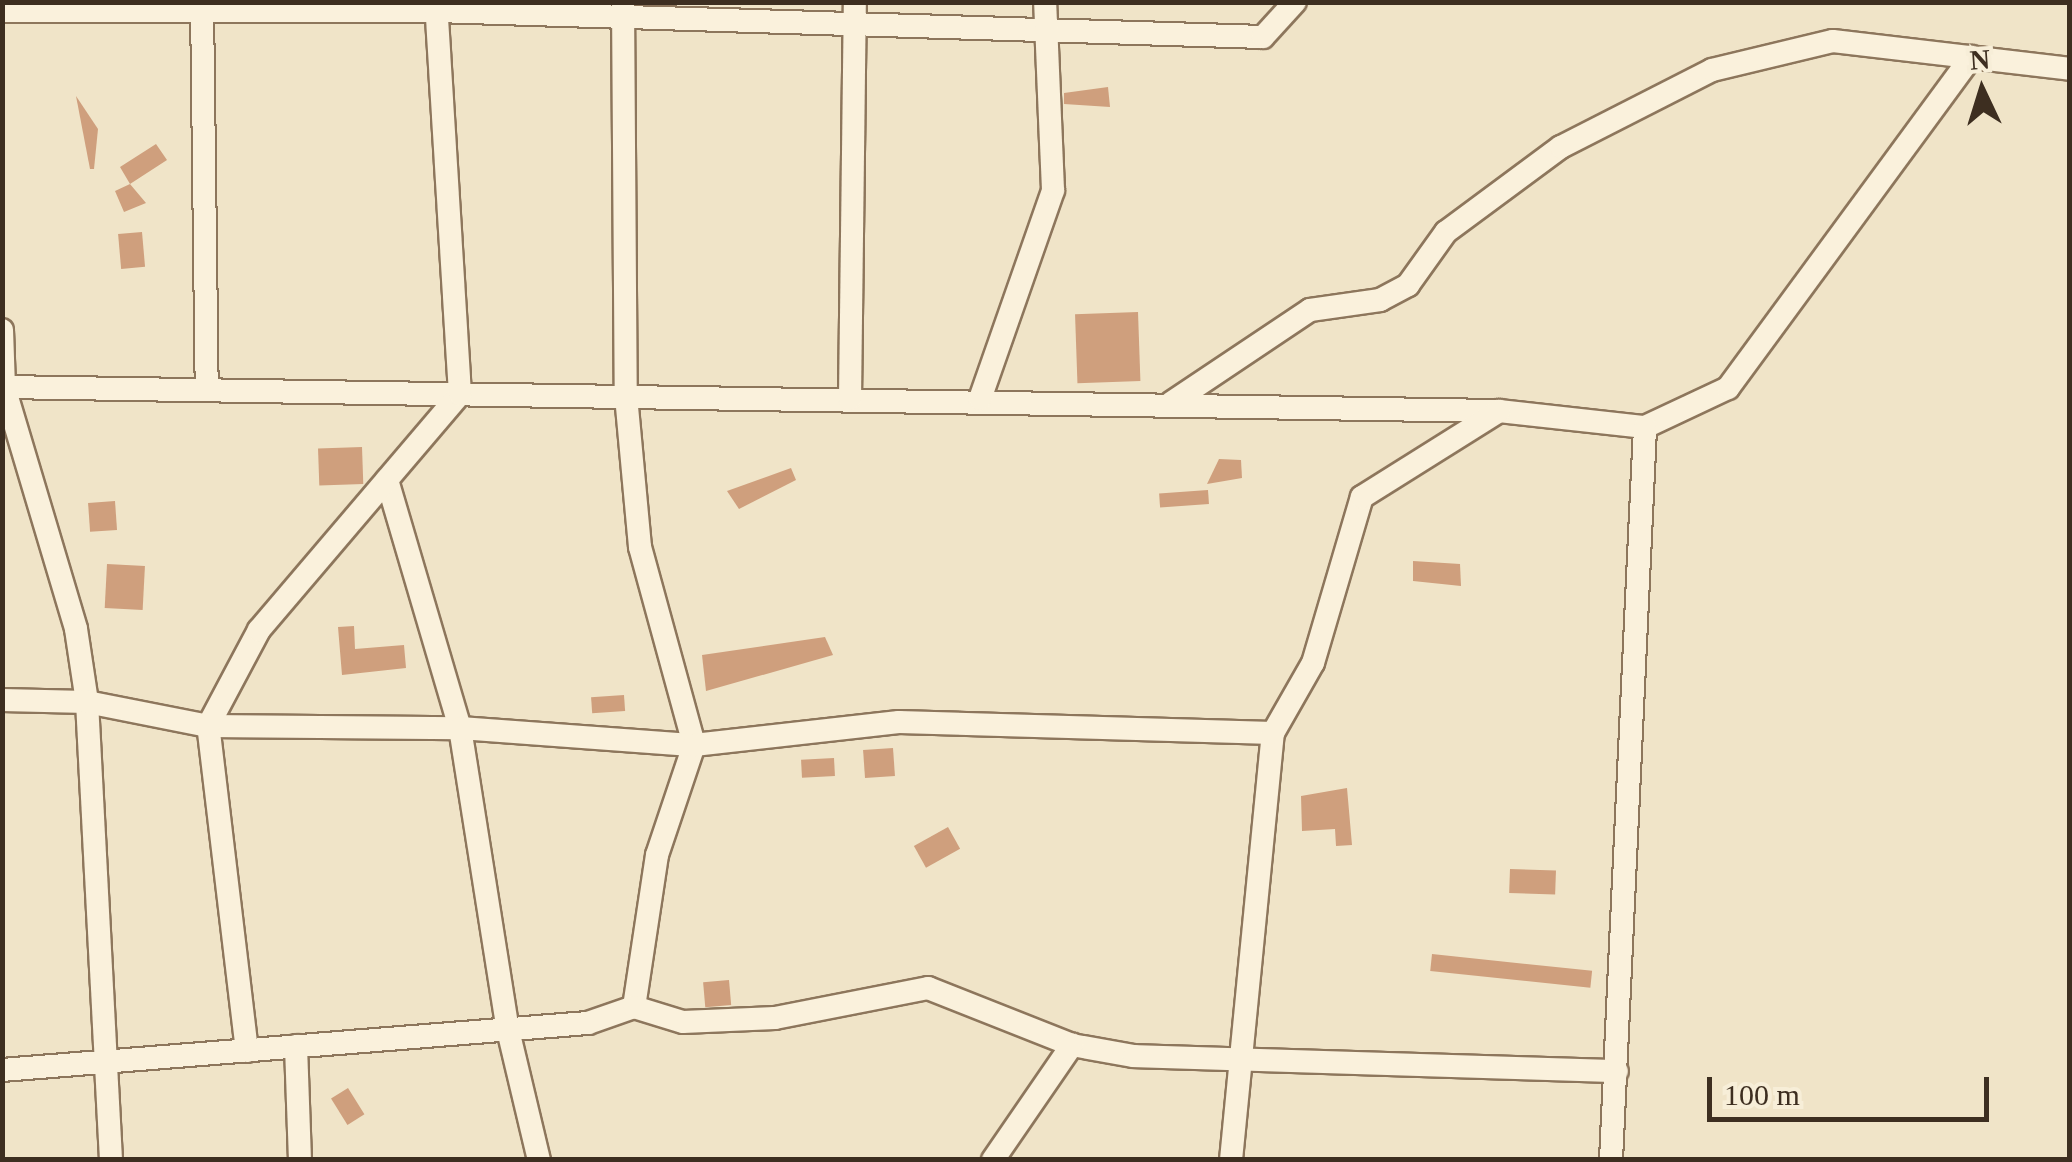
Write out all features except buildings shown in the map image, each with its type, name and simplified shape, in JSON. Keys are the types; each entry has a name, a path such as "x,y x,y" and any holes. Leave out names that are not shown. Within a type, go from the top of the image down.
{"street":[{"path":"980,398 1053,190 1050,29 1044,2"},
{"path":"2,11 436,7 855,13 1050,29 1263,36 1295,2"},
{"path":"202,7 207,390"},
{"path":"247,1050 208,726 259,630 460,394 436,7"},
{"path":"623,9 626,396 648,593 694,746 657,855 634,1006"},
{"path":"850,398 855,13"},
{"path":"1170,404 1310,310 1380,300 1408,284 1446,232 1561,147 1712,70 1834,41 2070,69"},
{"path":"3,387 980,398 1498,411 1645,428 1728,388 1927,129 1971,57"},
{"path":"2,330 3,387 76,629 87,702 111,1160"},
{"path":"1231,1160 1237,1063 1274,732 1313,663 1362,497 1498,411"},
{"path":"1611,1160 1645,428"},
{"path":"388,480 460,728 508,1030 539,1160"},
{"path":"2,700 87,702 208,726 460,728 694,746 899,722 1274,732"},
{"path":"2,1070 105,1066 247,1050 588,1023 634,1006 683,1022 775,1018 928,988 1072,1045 1237,1063 1616,1071"},
{"path":"993,1160 1072,1045"},
{"path":"296,1046 300,1160"}]}
